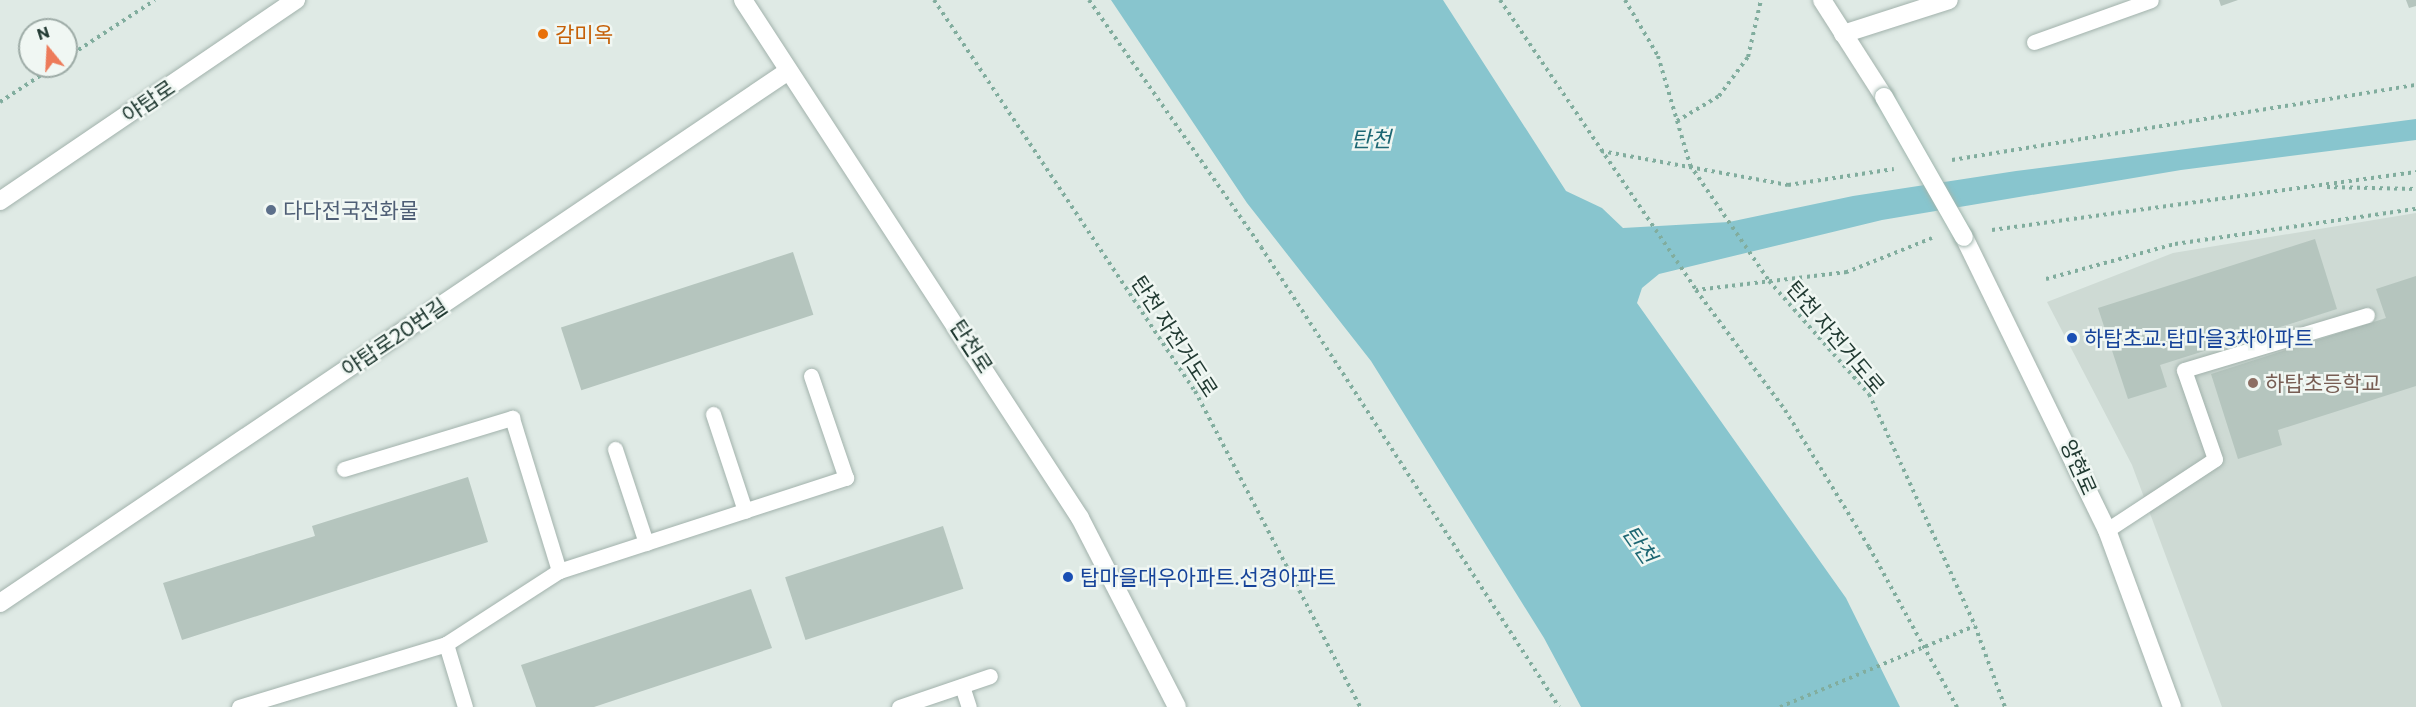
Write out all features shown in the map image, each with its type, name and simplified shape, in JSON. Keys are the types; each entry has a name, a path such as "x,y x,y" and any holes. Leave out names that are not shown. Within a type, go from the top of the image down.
{"main road":[{"name":"야탑로","path":"0,201 296,0"},
{"name":"탄천로","path":"743,0 788,71 919,263 1080,518 1177,707"},
{"path":"1822,0 1843,34 1949,0"},
{"name":"양현로","path":"1843,34 1884,97 1965,237 2107,530 2172,707"},
{"name":"야탑로20번길","path":"0,603 788,71"}],"lane":[{"path":"2034,42 2151,0"},
{"path":"2107,530 2215,459 2184,370 2367,315"},
{"path":"239,707 446,644 559,571 846,478 811,376"},
{"path":"713,414 745,511"},
{"path":"344,469 512,418 559,571"},
{"path":"615,449 646,543"},
{"path":"446,644 465,707"},
{"path":"899,707 990,676"},
{"path":"962,686 969,707"}],"path":[{"path":"78,50 155,0"},
{"name":"탄천 자전거도로","path":"934,0 1195,391 1360,707"},
{"path":"1089,0 1261,246 1559,707"},
{"path":"1500,0 1696,290 1785,410 1927,647 1957,707"},
{"name":"탄천 자전거도로","path":"1625,0 1658,56 1690,165 1769,281 1869,394 1975,626 2005,707"},
{"path":"1677,121 1719,96 1748,57 1761,0"},
{"path":"0,102 37,78"},
{"path":"1945,161 2416,85"},
{"path":"1601,151 1690,165 1788,185 1900,168"},
{"path":"1988,231 2416,172"},
{"path":"2318,186 2416,189"},
{"path":"2046,279 2175,244 2416,209"},
{"path":"1696,290 1847,272 1917,240 1940,237"},
{"path":"1780,707 1975,626"}],"shaded area":[{"name":"하탑초등학교","path":"2416,213 2416,707 2222,707 2132,465 2047,302 2173,253"}],"water":[{"name":"탄천","path":"1111,0 1443,0 1566,191 1602,208 1623,228 1729,222 1853,196 2016,171 2416,119 2416,140 2181,170 1882,220 1659,274 1642,288 1637,303 1846,598 1900,707 1581,707 1544,638 1371,361 1247,203"}],"building":[{"path":"2219,0 2238,0 2221,6"},
{"path":"2406,0 2416,0 2416,6 2409,8"},
{"path":"2315,239 2337,309 2160,365 2167,387 2128,399 2098,308"},
{"path":"793,252 813,315 581,390 561,327"},
{"path":"2416,276 2416,386 2278,430 2282,445 2238,459 2211,374 2386,318 2376,289"},
{"path":"468,477 488,542 182,640 163,583 315,536 312,526"},
{"path":"943,526 963,589 806,640 785,577"},
{"path":"751,589 772,648 594,707 536,707 521,665"}],"place":[{"name":"감미옥","path":"543,34"},
{"name":"다다전국전화물","path":"271,210"},
{"name":"하탑초교.탑마을3차아파트","path":"2072,338"},
{"name":"하탑초등학교","path":"2253,383"},
{"name":"탑마을대우아파트.선경아파트","path":"1068,577"}]}
